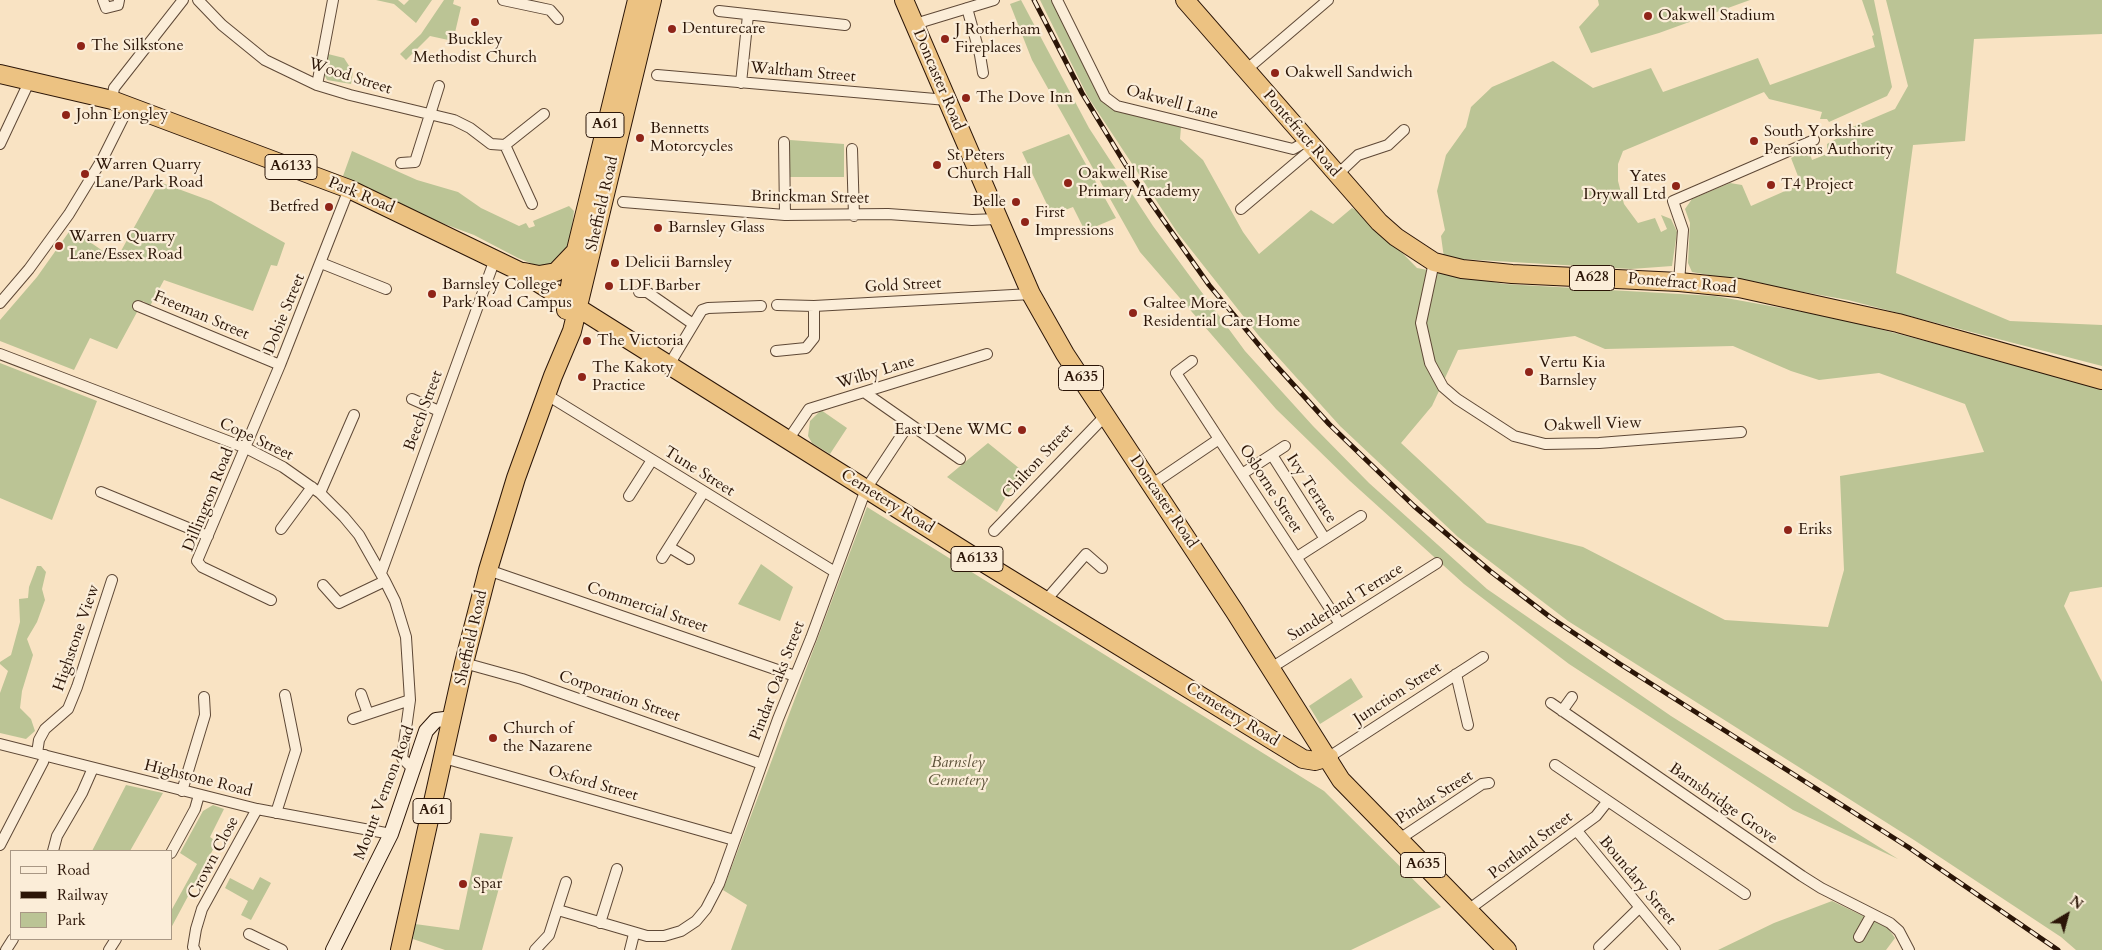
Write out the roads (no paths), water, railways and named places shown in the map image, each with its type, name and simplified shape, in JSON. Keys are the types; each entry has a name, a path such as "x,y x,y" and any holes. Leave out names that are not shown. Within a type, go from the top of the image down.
{"highway":[{"name":"Sheffield Road","path":"573,303 576,250 637,0"},
{"name":"Sheffield Road","path":"400,950 454,718 464,663 488,570 501,523 553,376 652,0"},
{"name":"Doncaster Road","path":"904,0 997,219 1031,294 1051,332 1329,757 1341,780 1507,950"},
{"name":"Pontefract Road","path":"1186,0 1379,222 1434,262 1462,269 1512,274 1679,282 1739,288 1844,310 2102,380"},
{"name":"Park Road","path":"0,74 119,102 349,189 521,272 573,303"},
{"name":"A6133","path":"521,272 539,275 556,272 576,250"},
{"name":"Cemetery Road","path":"573,303 866,489 1303,759"},
{"path":"1288,749 1305,744 1310,738 1310,728"},
{"path":"1303,759 1315,762 1329,757"},
{"name":"A6133","path":"1303,759 1341,780"}],"street":[{"path":"103,0 106,8 118,5 119,0"},
{"path":"0,303 29,269 69,214 112,141 126,112 119,102 114,88 182,0"},
{"name":"Wood Street","path":"198,0 222,25 265,60 317,85 358,98 454,120 470,128 491,144 506,145"},
{"path":"317,85 333,0"},
{"path":"503,0 550,10 558,19"},
{"path":"915,24 994,0"},
{"name":"Oakwell Lane","path":"1057,0 1105,97 1117,106 1292,149 1310,144"},
{"path":"1246,70 1328,0"},
{"path":"967,8 983,73"},
{"path":"718,11 845,25"},
{"path":"741,82 748,15"},
{"name":"Waltham Street","path":"657,75 947,100"},
{"path":"0,144 30,80"},
{"path":"400,163 415,162 439,86"},
{"path":"532,204 506,145 544,114"},
{"path":"1337,175 1358,155 1380,148 1404,130"},
{"path":"1679,282 1683,230 1673,201 1814,140"},
{"path":"784,142 785,215"},
{"path":"1241,209 1310,144"},
{"path":"852,149 854,216"},
{"name":"Dobie Street","path":"246,448 321,264 349,189"},
{"name":"Brinckman Street","path":"623,202 785,215 854,216 888,214 972,220 997,219"},
{"name":"Beech Street","path":"383,577 439,412 495,259"},
{"name":"Oakwell View","path":"1434,262 1421,323 1430,363 1443,386 1456,399 1514,436 1544,444 1599,443 1741,432"},
{"path":"321,264 386,289"},
{"path":"639,292 647,292 693,324"},
{"name":"Gold Street","path":"777,305 814,306 1031,294"},
{"name":"Freeman Street","path":"138,306 280,365"},
{"path":"669,365 702,310 708,308 761,306"},
{"path":"776,351 806,348 814,338 814,306"},
{"name":"Cope Street","path":"0,354 246,448 283,467 316,490 359,535 383,577 406,638 410,700 402,758 414,767"},
{"name":"Wilby Lane","path":"788,440 809,409 987,354"},
{"path":"1192,361 1176,373 1219,439"},
{"path":"864,392 960,459"},
{"name":"Tune Street","path":"547,395 703,493 835,572"},
{"path":"412,400 439,412"},
{"path":"280,529 316,490 354,415"},
{"name":"Chilton Street","path":"994,531 1106,415"},
{"name":"Pindar Oaks Street","path":"558,910 634,934 664,936 681,931 701,915 718,884 866,489 909,424"},
{"name":"Osborne Street","path":"1152,485 1219,439 1340,624"},
{"path":"1242,474 1285,446"},
{"name":"Dillington Road","path":"246,448 197,561 202,566 271,600"},
{"name":"Ivy Terrace","path":"1272,455 1325,539"},
{"path":"629,496 652,460"},
{"path":"100,492 208,536"},
{"path":"662,558 703,493"},
{"path":"1296,558 1361,516"},
{"path":"669,547 689,559"},
{"path":"1046,600 1086,554 1102,568"},
{"name":"Sunderland Terrace","path":"1271,668 1437,563"},
{"name":"Commercial Street","path":"488,570 796,676"},
{"path":"323,586 339,603 383,577"},
{"name":"Highstone View","path":"0,845 43,762 39,740 45,729 68,709 112,580"},
{"name":"Junction Street","path":"1329,757 1483,657"},
{"name":"Corporation Street","path":"464,663 522,679 762,764"},
{"path":"1456,674 1468,725"},
{"path":"361,694 368,714"},
{"path":"276,812 296,750 285,695"},
{"path":"182,791 205,715 204,697"},
{"path":"1562,711 1572,697"},
{"path":"353,719 410,700"},
{"name":"Barnsbridge Grove","path":"1551,703 1802,876 1890,923 1899,931 1909,950"},
{"name":"Mount Vernon Road","path":"333,950 391,834 428,726 436,720 454,718"},
{"name":"Highstone Road","path":"0,744 257,809 391,834"},
{"name":"Oxford Street","path":"444,758 734,840"},
{"path":"1555,766 1745,894"},
{"path":"52,850 57,836 82,793 93,768"},
{"name":"Pindar Street","path":"1398,840 1482,784 1489,783"},
{"path":"172,851 195,809 199,795"},
{"name":"Portland Street","path":"1468,910 1577,831 1596,816 1607,802"},
{"name":"Crown Close","path":"195,950 193,947 196,929 202,909 257,809"},
{"name":"Boundary Street","path":"1577,831 1675,950"},
{"path":"600,923 617,869"},
{"path":"535,950 549,935 566,882"},
{"path":"1600,947 1639,908"},
{"path":"1859,937 1872,914"},
{"path":"248,934 282,950"},
{"path":"630,950 634,934"}],"railway":[{"path":"1034,0 1082,93 1133,177 1209,285 1273,362 1329,424 1414,506 1490,571 1550,617 1620,664 1908,847 2058,950"}],"place":[{"name":"Oakwell Stadium","path":"1648,16"},
{"name":"Buckley Methodist Church","path":"475,22"},
{"name":"Denturecare","path":"672,29"},
{"name":"J Rotherham Fireplaces","path":"945,39"},
{"name":"The Silkstone","path":"81,46"},
{"name":"Oakwell Sandwich","path":"1275,73"},
{"name":"The Dove Inn","path":"966,98"},
{"name":"John Longley","path":"66,115"},
{"name":"Bennetts Motorcycles","path":"640,138"},
{"name":"South Yorkshire Pensions Authority","path":"1754,141"},
{"name":"St Peters Church Hall","path":"937,165"},
{"name":"Warren Quarry Lane/Park Road","path":"85,174"},
{"name":"Oakwell Rise Primary Academy","path":"1068,183"},
{"name":"T4 Project","path":"1771,185"},
{"name":"Yates Drywall Ltd","path":"1676,186"},
{"name":"Belle","path":"1016,202"},
{"name":"Betfred","path":"329,207"},
{"name":"First Impressions","path":"1025,222"},
{"name":"Barnsley Glass","path":"658,228"},
{"name":"Warren Quarry Lane/Essex Road","path":"59,246"},
{"name":"Delicii Barnsley","path":"615,263"},
{"name":"LDF Barber","path":"609,286"},
{"name":"Barnsley College Park Road Campus","path":"432,294"},
{"name":"Galtee More Residential Care Home","path":"1133,313"},
{"name":"The Victoria","path":"587,341"},
{"name":"Vertu Kia Barnsley","path":"1529,372"},
{"name":"The Kakoty Practice","path":"582,377"},
{"name":"East Dene WMC","path":"1022,430"},
{"name":"Eriks","path":"1788,530"},
{"name":"Church of the Nazarene","path":"493,738"},
{"name":"Spar","path":"463,884"}],"park label":[{"name":"Barnsley Cemetery","path":"958,772"}]}
